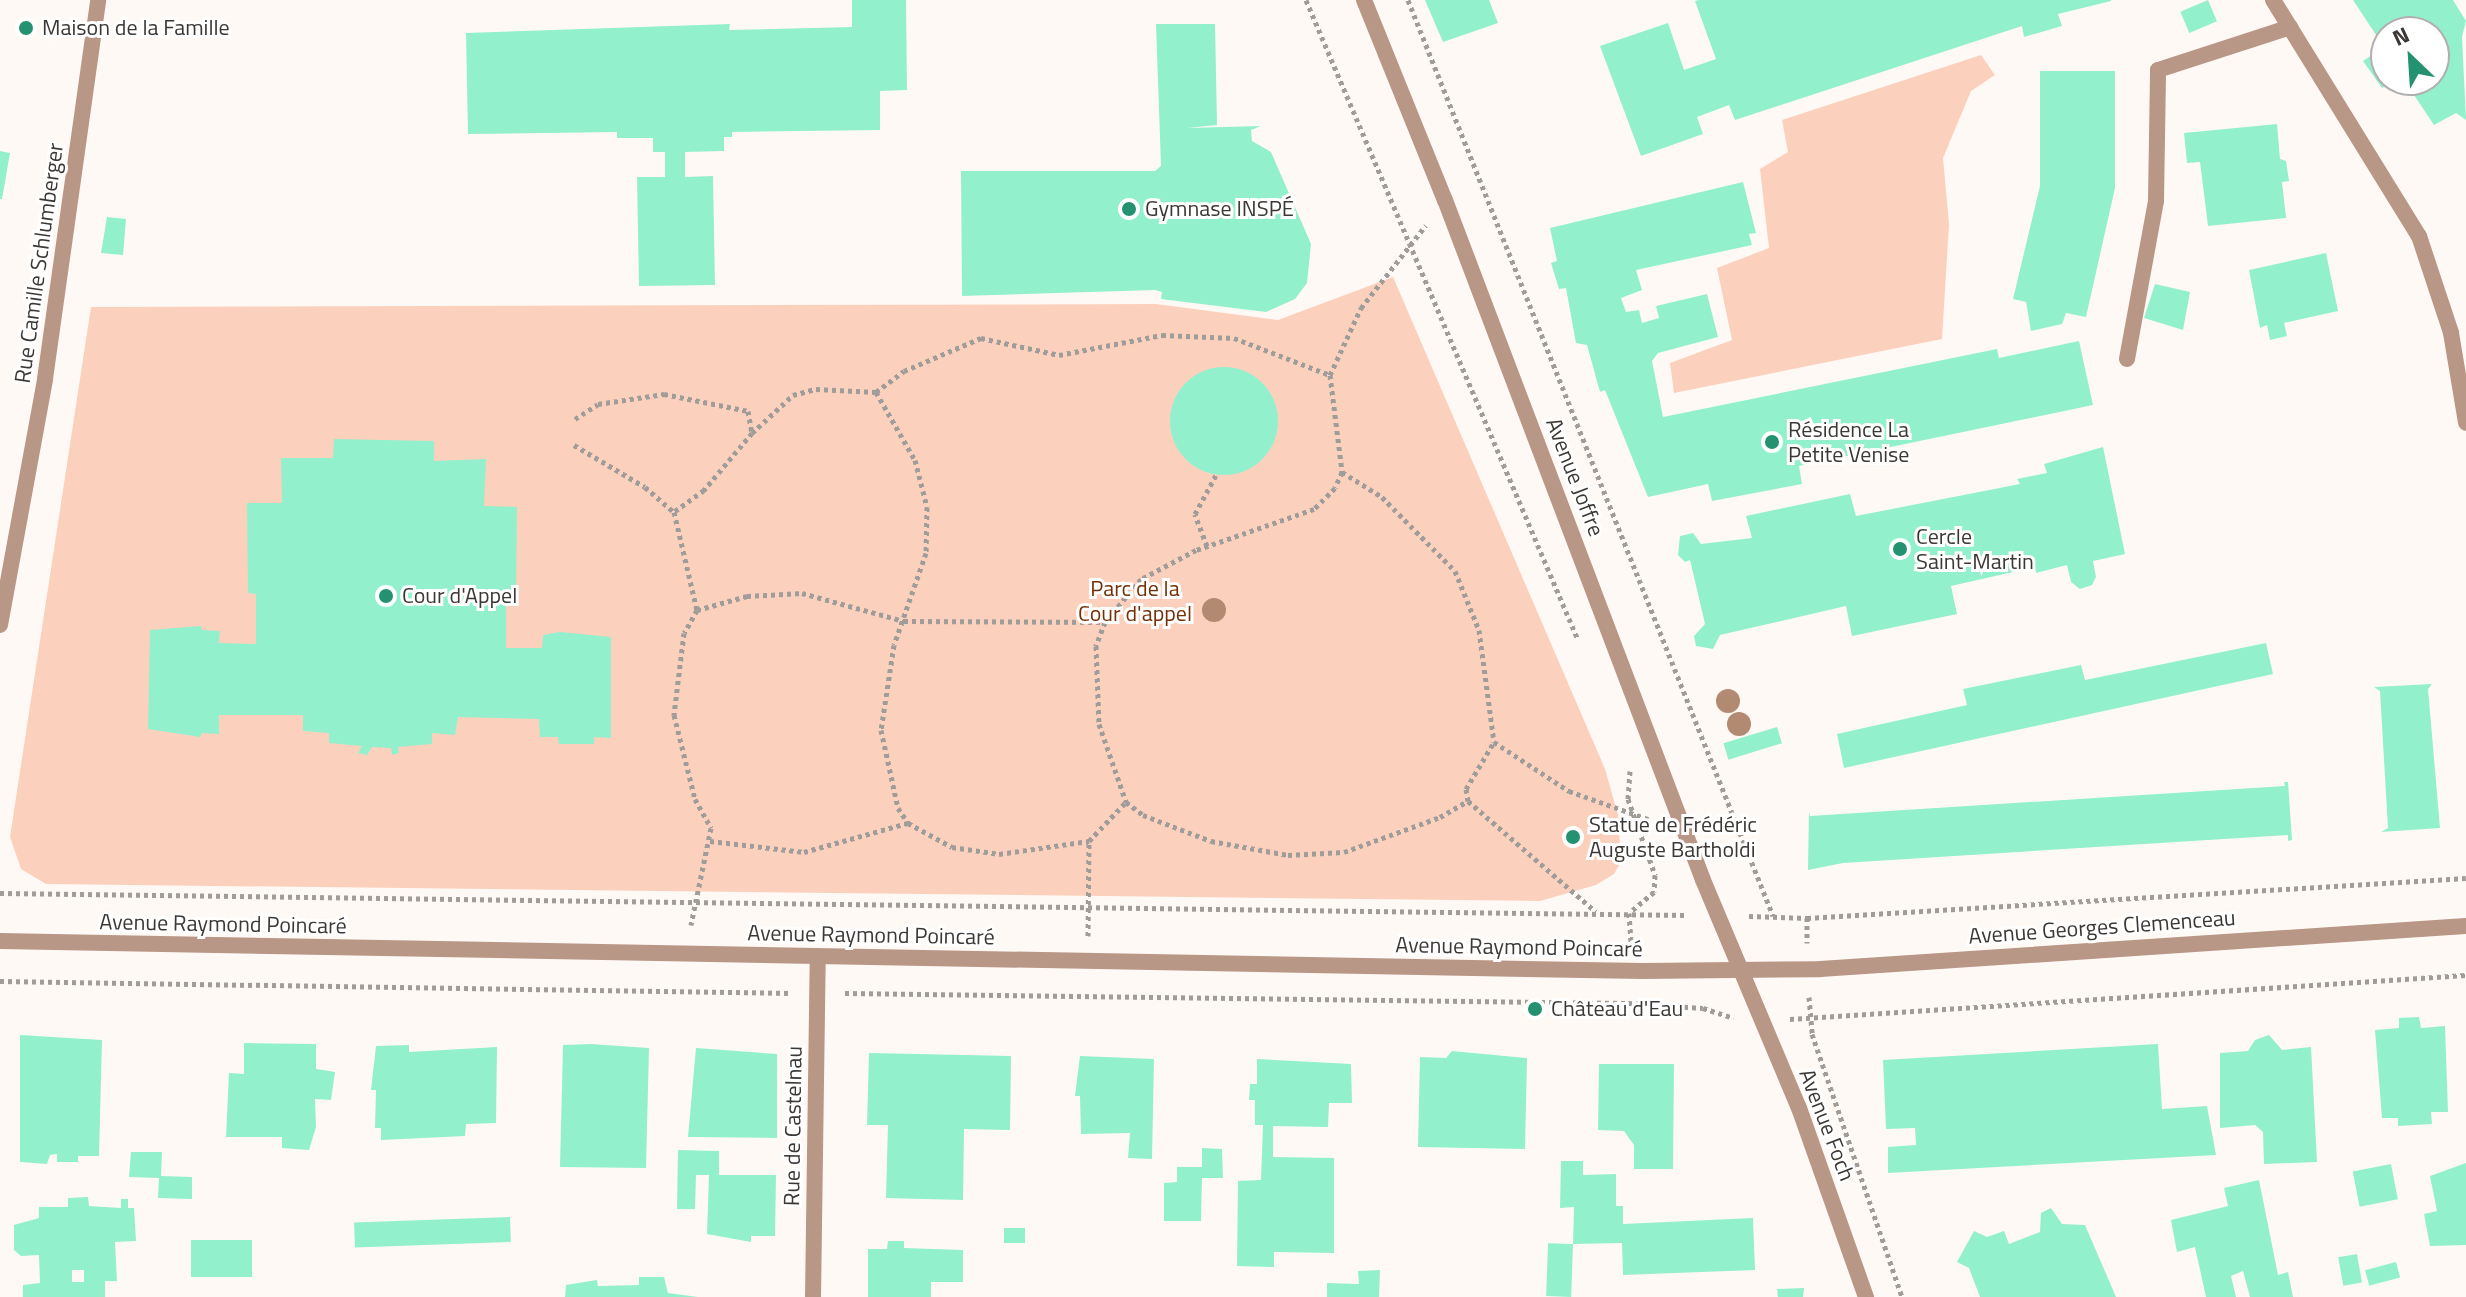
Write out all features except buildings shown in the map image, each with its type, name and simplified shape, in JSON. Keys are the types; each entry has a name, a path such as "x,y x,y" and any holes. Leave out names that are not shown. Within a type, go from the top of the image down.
{"street":[{"name":"Rue Camille Schlumberger","path":"0,625 45,379 98,0"},
{"name":"Avenue Joffre","path":"1364,0 1445,200 1685,831 1742,970"},
{"path":"2273,0 2419,236 2451,333 2466,423"},
{"path":"2127,359 2156,201 2158,70 2290,27"},
{"name":"Avenue Georges Clemenceau","path":"1742,970 2466,926"},
{"name":"Avenue Raymond Poincaré","path":"0,941 1742,970"},
{"name":"Rue de Castelnau","path":"813,1297 818,956"},
{"name":"Avenue Foch","path":"1742,970 1799,1108 1866,1297"}],"path":[{"path":"1306,0 1582,651"},
{"path":"1408,0 1773,916"},
{"path":"1445,200 1361,308 1330,375 1342,472 1335,488 1314,509 1207,546 1141,579 1105,622 1096,646 1099,724 1126,802 1143,815 1211,841 1262,853 1318,856 1417,827 1468,801"},
{"path":"674,512 704,490 752,433 793,395 816,389 876,392 904,371 981,338 1059,355 1162,335 1234,338 1330,375"},
{"path":"876,392 915,460 927,507 926,553 894,645 881,730 898,808 908,823 952,847 999,854 1089,841 1126,802"},
{"path":"575,419 598,404 664,394 748,411 752,433"},
{"path":"574,445 645,487 674,512 697,610 679,655 674,715 695,799 711,828 684,953"},
{"path":"1342,472 1382,497 1455,571 1479,630 1494,742 1466,789 1468,801 1597,912"},
{"path":"1207,546 1195,514 1216,475"},
{"path":"697,610 747,596 802,593 904,621 1105,622"},
{"path":"1494,742 1569,791 1685,831"},
{"path":"0,893 1089,909 1629,913 1654,892 1652,860 1628,799 1632,765"},
{"path":"710,841 804,852 908,823"},
{"path":"1087,961 1089,841"},
{"path":"1807,918 2466,878"},
{"path":"1902,1297 1828,1086 1811,1016 2466,975"},
{"path":"1628,1003 1703,1008 1726,1017"}],"green space":[{"path":"1981,55 1995,75 1971,91 1943,158 1949,224 1942,339 1674,393 1670,363 1732,340 1717,268 1769,248 1760,169 1788,152 1782,120"},
{"name":"Parc de la Cour d'appel","path":"1393,277 1605,769 1618,815 1621,862 1614,874 1596,885 1540,901 46,884 21,869 10,837 91,307 1156,304 1278,320"}],"place":[{"name":"Maison de la Famille","path":"26,28"},
{"name":"Gymnase INSPÉ","path":"1129,209"},
{"name":"Résidence La Petite Venise","path":"1772,442"},
{"name":"Cercle Saint-Martin","path":"1900,549"},
{"name":"Cour d'Appel","path":"386,596"},
{"name":"Statue de Frédéric Auguste Bartholdi","path":"1573,837"},
{"name":"Château d'Eau","path":"1535,1009"}]}
